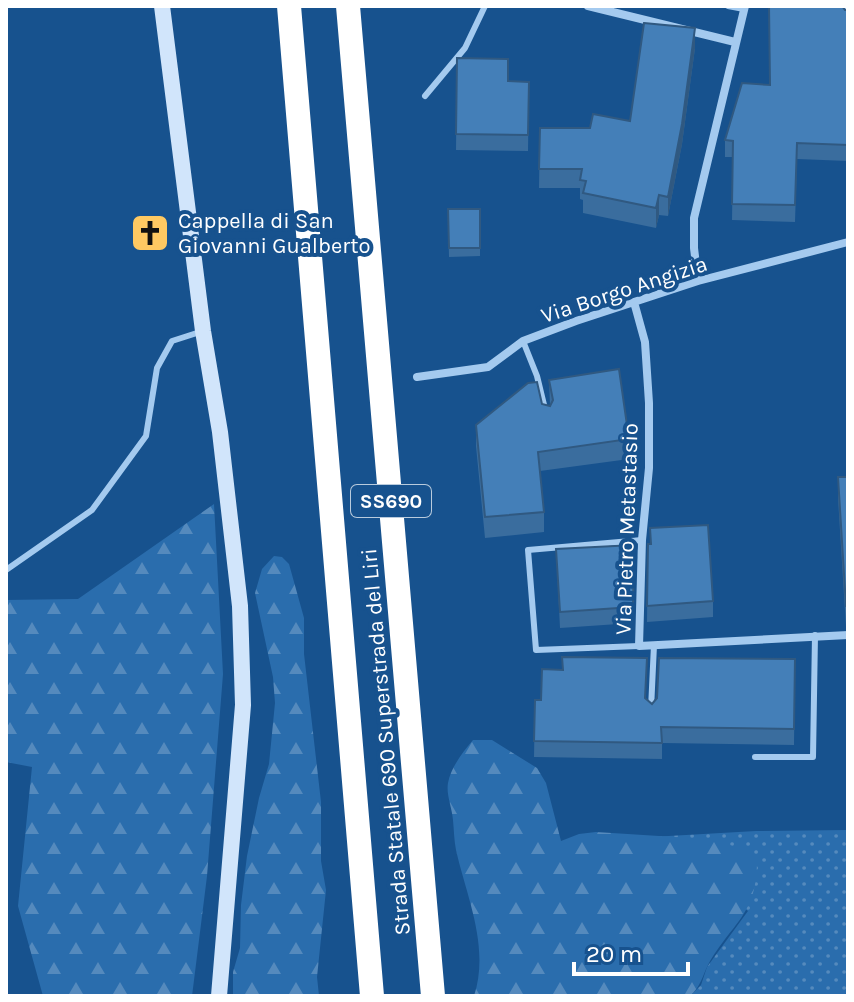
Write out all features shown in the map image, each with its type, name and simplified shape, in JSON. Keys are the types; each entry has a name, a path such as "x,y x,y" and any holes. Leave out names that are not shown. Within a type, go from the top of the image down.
{"highway":[{"name":"Strada Statale 690 Superstrada del Liri","path":"289,6 372,996"},
{"name":"Strada Statale 690 Superstrada del Liri","path":"348,6 433,996"}],"main road":[{"path":"162,6 203,331 220,432 240,606 243,705 219,996"}],"street":[{"path":"588,6 735,42"},
{"path":"848,6 848,20"},
{"path":"698,281 694,218 744,8"},
{"name":"Via Borgo Angizia","path":"417,377 488,367 523,341 634,302 698,281 848,242"},
{"name":"Via Pietro Metastasio","path":"634,302 645,342 649,403 649,468 642,540 639,646 848,635"}],"lane":[{"path":"425,96 465,48 485,6"},
{"path":"728,6 744,8"},
{"path":"6,570 92,510 146,436 157,368 172,341 203,331"},
{"path":"523,341 537,376 547,421"},
{"path":"639,646 536,650 528,550 642,540"},
{"path":"755,757 813,757 815,635"},
{"path":"651,714 654,645"}],"green space":[{"path":"214,504 223,674 207,876 192,996 43,996 18,906 32,767 6,762 6,600 78,599"},
{"path":"274,556 282,557 289,564 304,618 304,654 321,802 321,861 326,890 317,977 319,996 233,996 247,856 269,764 275,703 273,677 255,593 262,569"},
{"path":"473,740 492,740 537,768 546,783 561,841 596,832 706,839 744,849 757,860 756,879 748,906 690,996 474,996 478,978 478,941 456,850 448,797 450,777"},
{"path":"848,830 848,996 690,996 701,985 707,967 748,911 651,837"}],"building":[{"path":"769,6 842,6 848,10 848,145 797,143 795,205 732,204 733,141 725,140 742,83 770,85"},
{"path":"644,23 695,28 668,197 659,195 656,208 583,193 586,181 580,180 582,169 539,169 540,128 590,128 593,114 630,121"},
{"path":"457,58 508,59 508,81 529,82 528,135 456,134"},
{"path":"448,209 480,209 480,248 449,248"},
{"path":"619,369 629,439 538,452 544,512 485,517 476,425 528,383 537,382 542,404 550,406 553,400 549,380"},
{"path":"838,477 848,477 848,606 846,606"},
{"path":"708,525 713,601 647,606 650,528"},
{"path":"634,545 633,607 560,612 556,549"},
{"path":"562,657 647,658 645,698 652,704 657,698 659,658 795,659 794,729 661,727 662,743 534,741 535,700 541,700 542,669 563,670"}],"place":[{"name":"Cappella di San Giovanni Gualberto","path":"150,233"}]}
